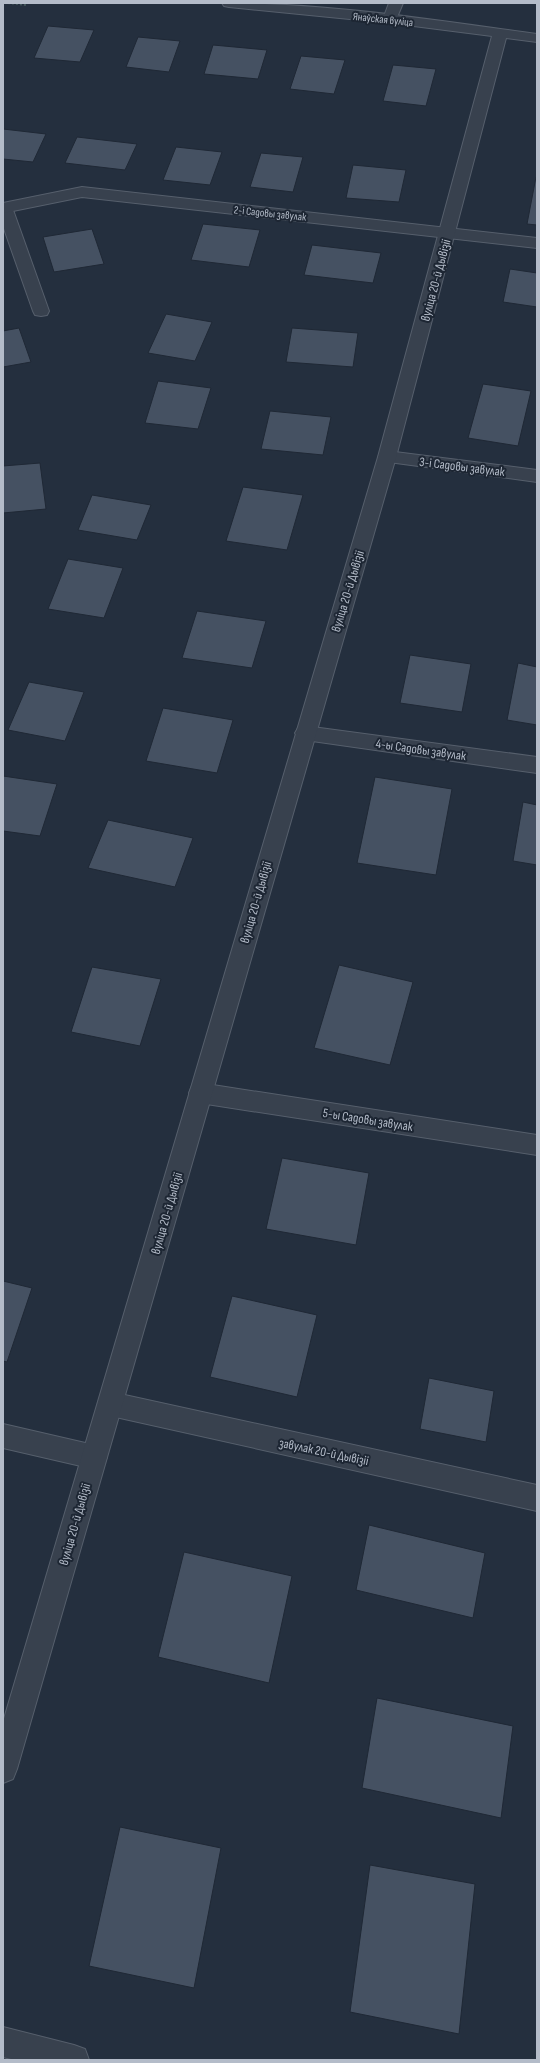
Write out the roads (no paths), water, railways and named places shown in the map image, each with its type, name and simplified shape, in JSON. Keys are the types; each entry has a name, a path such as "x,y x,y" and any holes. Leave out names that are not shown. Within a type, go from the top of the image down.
{"street":[{"name":"Янаўская вуліца","path":"229,3 390,19 537,38"},
{"path":"390,19 396,3"},
{"name":"вуліца 20-й Дывізіі","path":"3,1769 387,457 500,33"},
{"name":"2-і Садовы завулак","path":"3,208 82,192 537,243"},
{"path":"3,208 41,312"},
{"name":"3-і Садовы завулак","path":"387,457 537,476"},
{"name":"4-ы Садовы завулак","path":"305,733 537,765"},
{"name":"5-ы Садовы завулак","path":"200,1093 537,1145"},
{"name":"завулак 20-й Дывізіі","path":"111,1404 537,1498"},
{"path":"3,1436 94,1457"},
{"path":"3,2042 74,2060"}]}
